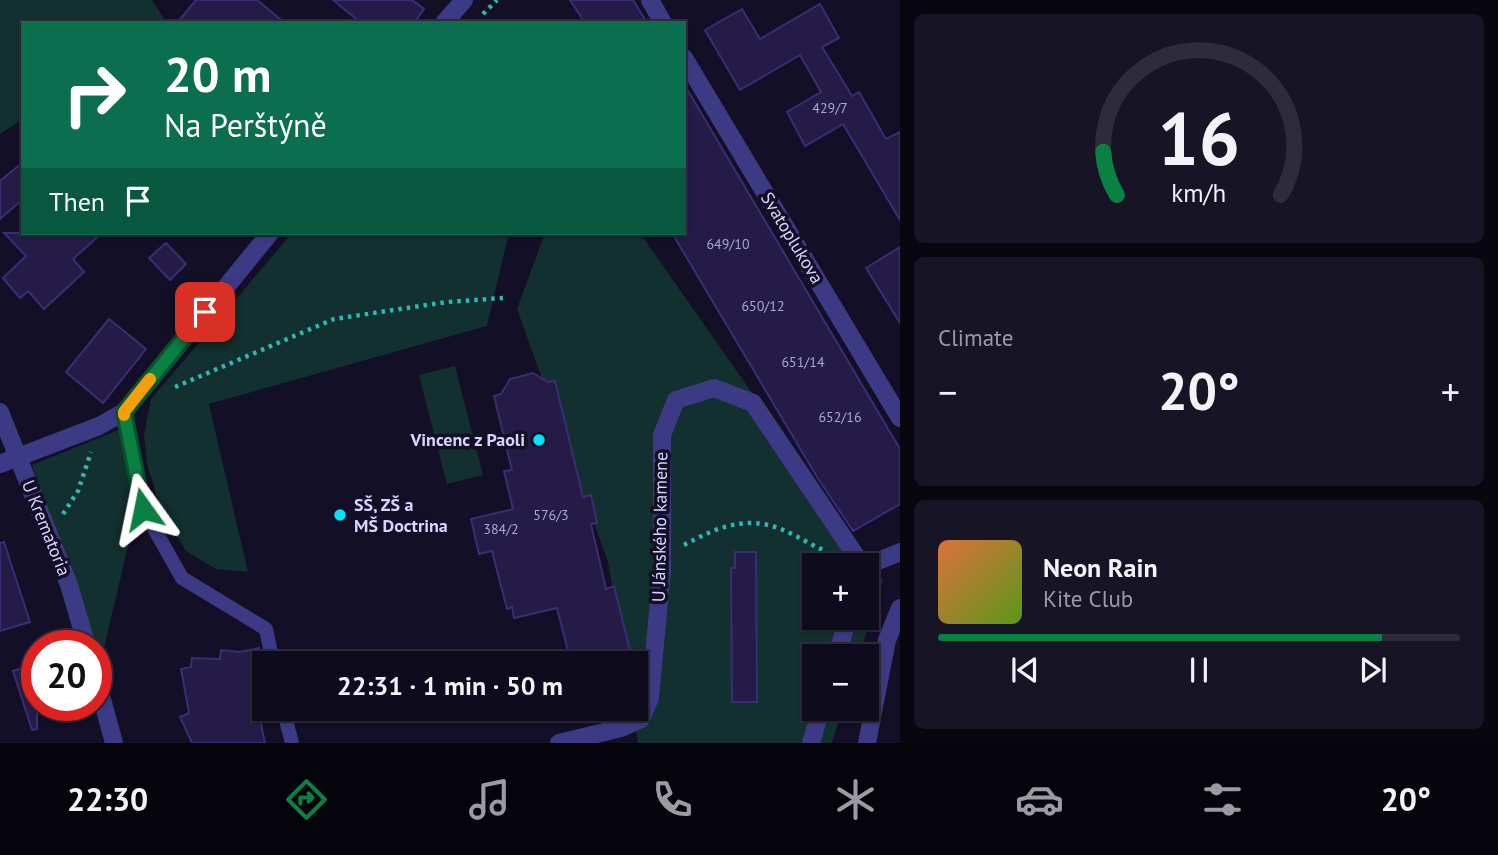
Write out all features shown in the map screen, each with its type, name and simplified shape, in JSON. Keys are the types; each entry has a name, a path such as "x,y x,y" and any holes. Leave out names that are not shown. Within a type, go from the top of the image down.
{"street":[{"path":"446,21 464,0"},
{"path":"650,0 662,21"},
{"name":"Svatoplukova","path":"686,61 900,418"},
{"path":"8,461 99,426 124,412 268,235"},
{"name":"U Jánského kamene","path":"559,743 621,728 641,719 650,698 662,569 662,435 676,400 714,388 753,403 855,553"},
{"name":"U Krematoria","path":"0,412 8,461 48,534 69,585 82,630"},
{"name":"U Jánského kamene","path":"879,560 900,552"},
{"path":"867,743 887,640 900,608"},
{"path":"108,721 114,743"},
{"path":"811,743 817,721"}],"lane":[{"path":"124,412 143,509 182,578 266,629 271,651"},
{"path":"286,721 292,743"}],"path":[{"path":"477,21 498,0"},
{"path":"174,388 334,319 447,302 503,298"},
{"path":"48,534 78,491 99,426"},
{"path":"662,569 681,547 709,531 741,523 768,525 826,551"}],"green space":[{"path":"0,0 152,0 166,21 21,21 21,120 0,134"},
{"path":"290,235 509,235 487,326 209,404 248,572 216,569 186,551 162,513 147,464 144,435 151,399"},
{"path":"544,235 641,235 864,553 802,553 802,630 867,630 863,644 802,644 802,721 838,721 832,743 636,743 635,721 648,721 648,651 623,651 608,562 517,309"},
{"path":"455,366 483,475 447,484 419,375"},
{"path":"121,429 136,512 108,630 90,630 32,465"},
{"path":"879,574 883,580 879,593"}],"building":[{"path":"196,0 257,0 283,21 179,21"},
{"path":"333,0 412,0 424,9 415,21 359,21"},
{"path":"570,0 633,0 646,21 584,21"},
{"path":"820,4 839,38 822,47 852,96 859,92 886,139 900,132 900,220 843,124 805,146 787,112 821,92 800,55 740,90 705,30 742,9 760,39"},
{"path":"686,87 900,449 900,504 853,531 817,477 673,235 686,235"},
{"path":"21,164 21,201 0,219 0,181"},
{"path":"4,233 100,235 73,259 84,272 44,309 28,291 20,298 3,278 26,256"},
{"path":"166,243 186,264 170,280 149,258"},
{"path":"900,247 900,323 866,268"},
{"path":"109,319 146,349 103,403 66,372"},
{"path":"533,373 548,382 555,381 583,497 591,495 597,523 591,524 606,589 614,586 630,651 568,651 557,608 514,618 512,607 507,609 492,551 479,554 471,519 513,509 504,471 512,470 494,396 501,394 510,379"},
{"path":"4,542 30,622 0,631 0,543"},
{"path":"735,552 756,552 757,702 732,702 731,568 735,568"},
{"path":"259,648 260,651 252,651 252,721 260,721 265,743 192,743 180,717 189,713 181,669 191,667 192,658 220,659 221,650 240,652"},
{"path":"21,668 21,696 13,671"},
{"path":"29,721 37,721 37,729 32,730"}],"slow traffic":[{"path":"124,415 150,379"}],"place":[{"name":"Vincenc z Paoli","path":"539,440"},
{"name":"SŠ, ZŠ a MŠ Doctrina","path":"340,515"}],"route":[{"path":"143,509 124,412 205,312"}]}
